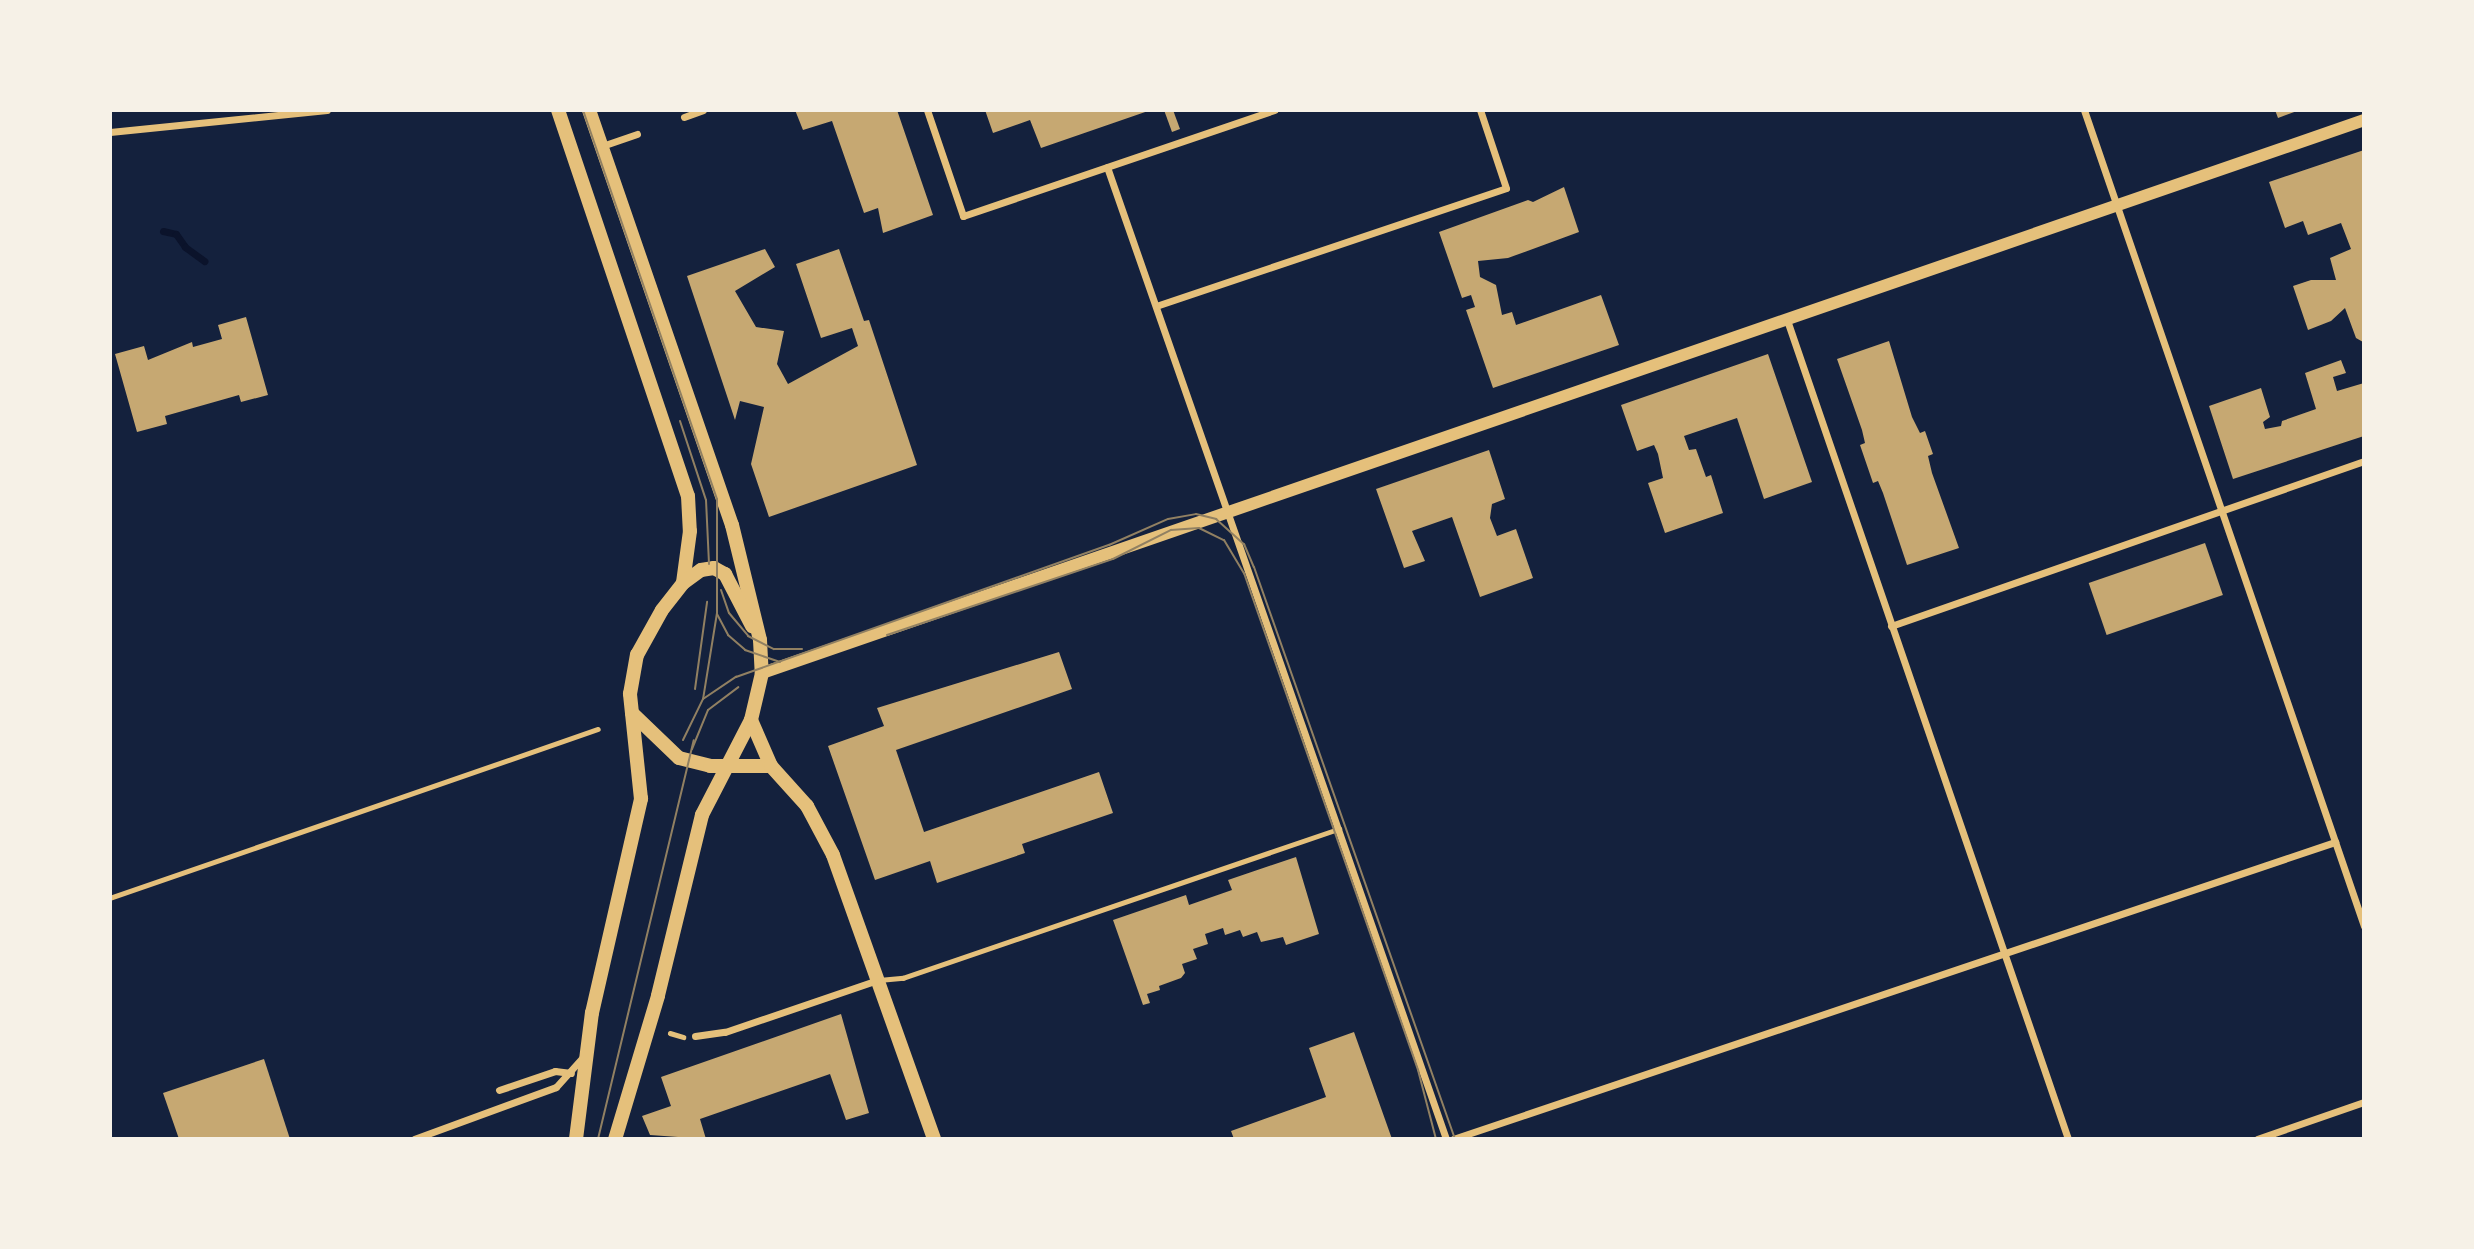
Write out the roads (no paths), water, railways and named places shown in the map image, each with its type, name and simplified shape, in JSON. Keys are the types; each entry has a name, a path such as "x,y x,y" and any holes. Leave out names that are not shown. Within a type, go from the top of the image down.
{"main road":[{"path":"558,110 688,496 690,531 683,583"},
{"path":"589,110 724,499 760,640 762,673 751,720 702,816 658,996 615,1139"},
{"path":"576,1139 586,1054 641,799 630,694 637,654 683,583 701,569 720,569 760,640"},
{"path":"632,713 679,758 727,767 771,766"},
{"path":"751,720 771,766 793,788 818,825 878,980 934,1139"}],"street":[{"path":"110,132 327,110"},
{"path":"684,117 703,110"},
{"path":"927,110 963,216 1274,110"},
{"path":"1156,306 1506,188 1480,110"},
{"path":"2084,110 2364,926"},
{"path":"762,673 2364,120"},
{"path":"602,146 638,134"},
{"path":"1107,166 1340,828 1446,1139"},
{"path":"1787,320 2068,1139"},
{"path":"1891,626 2364,461"},
{"path":"1453,1139 2335,842"},
{"path":"695,1036 725,1032 878,980"},
{"path":"414,1139 556,1087 586,1054"},
{"path":"499,1090 555,1071 571,1073"},
{"path":"2257,1139 2364,1102"}],"lane":[{"path":"878,980 904,978 1340,828"}],"waterway":[{"path":"163,231 176,234 185,247 204,261"}],"tram line":[{"path":"583,110 717,499 717,613 703,699"},
{"path":"680,421 706,500 709,564"},
{"path":"683,740 703,699 736,677 1109,545 1168,519 1196,514 1216,519 1244,544 1254,567 1455,1139"},
{"path":"887,635 1113,559 1171,530 1199,528 1224,540 1244,573 1418,1070 1436,1139"},
{"path":"721,590 729,613 748,636 774,649 802,649"},
{"path":"695,689 707,602"},
{"path":"717,614 728,635 745,650 780,662"},
{"path":"692,749 708,710 738,687"},
{"path":"598,1139 694,740"}]}
